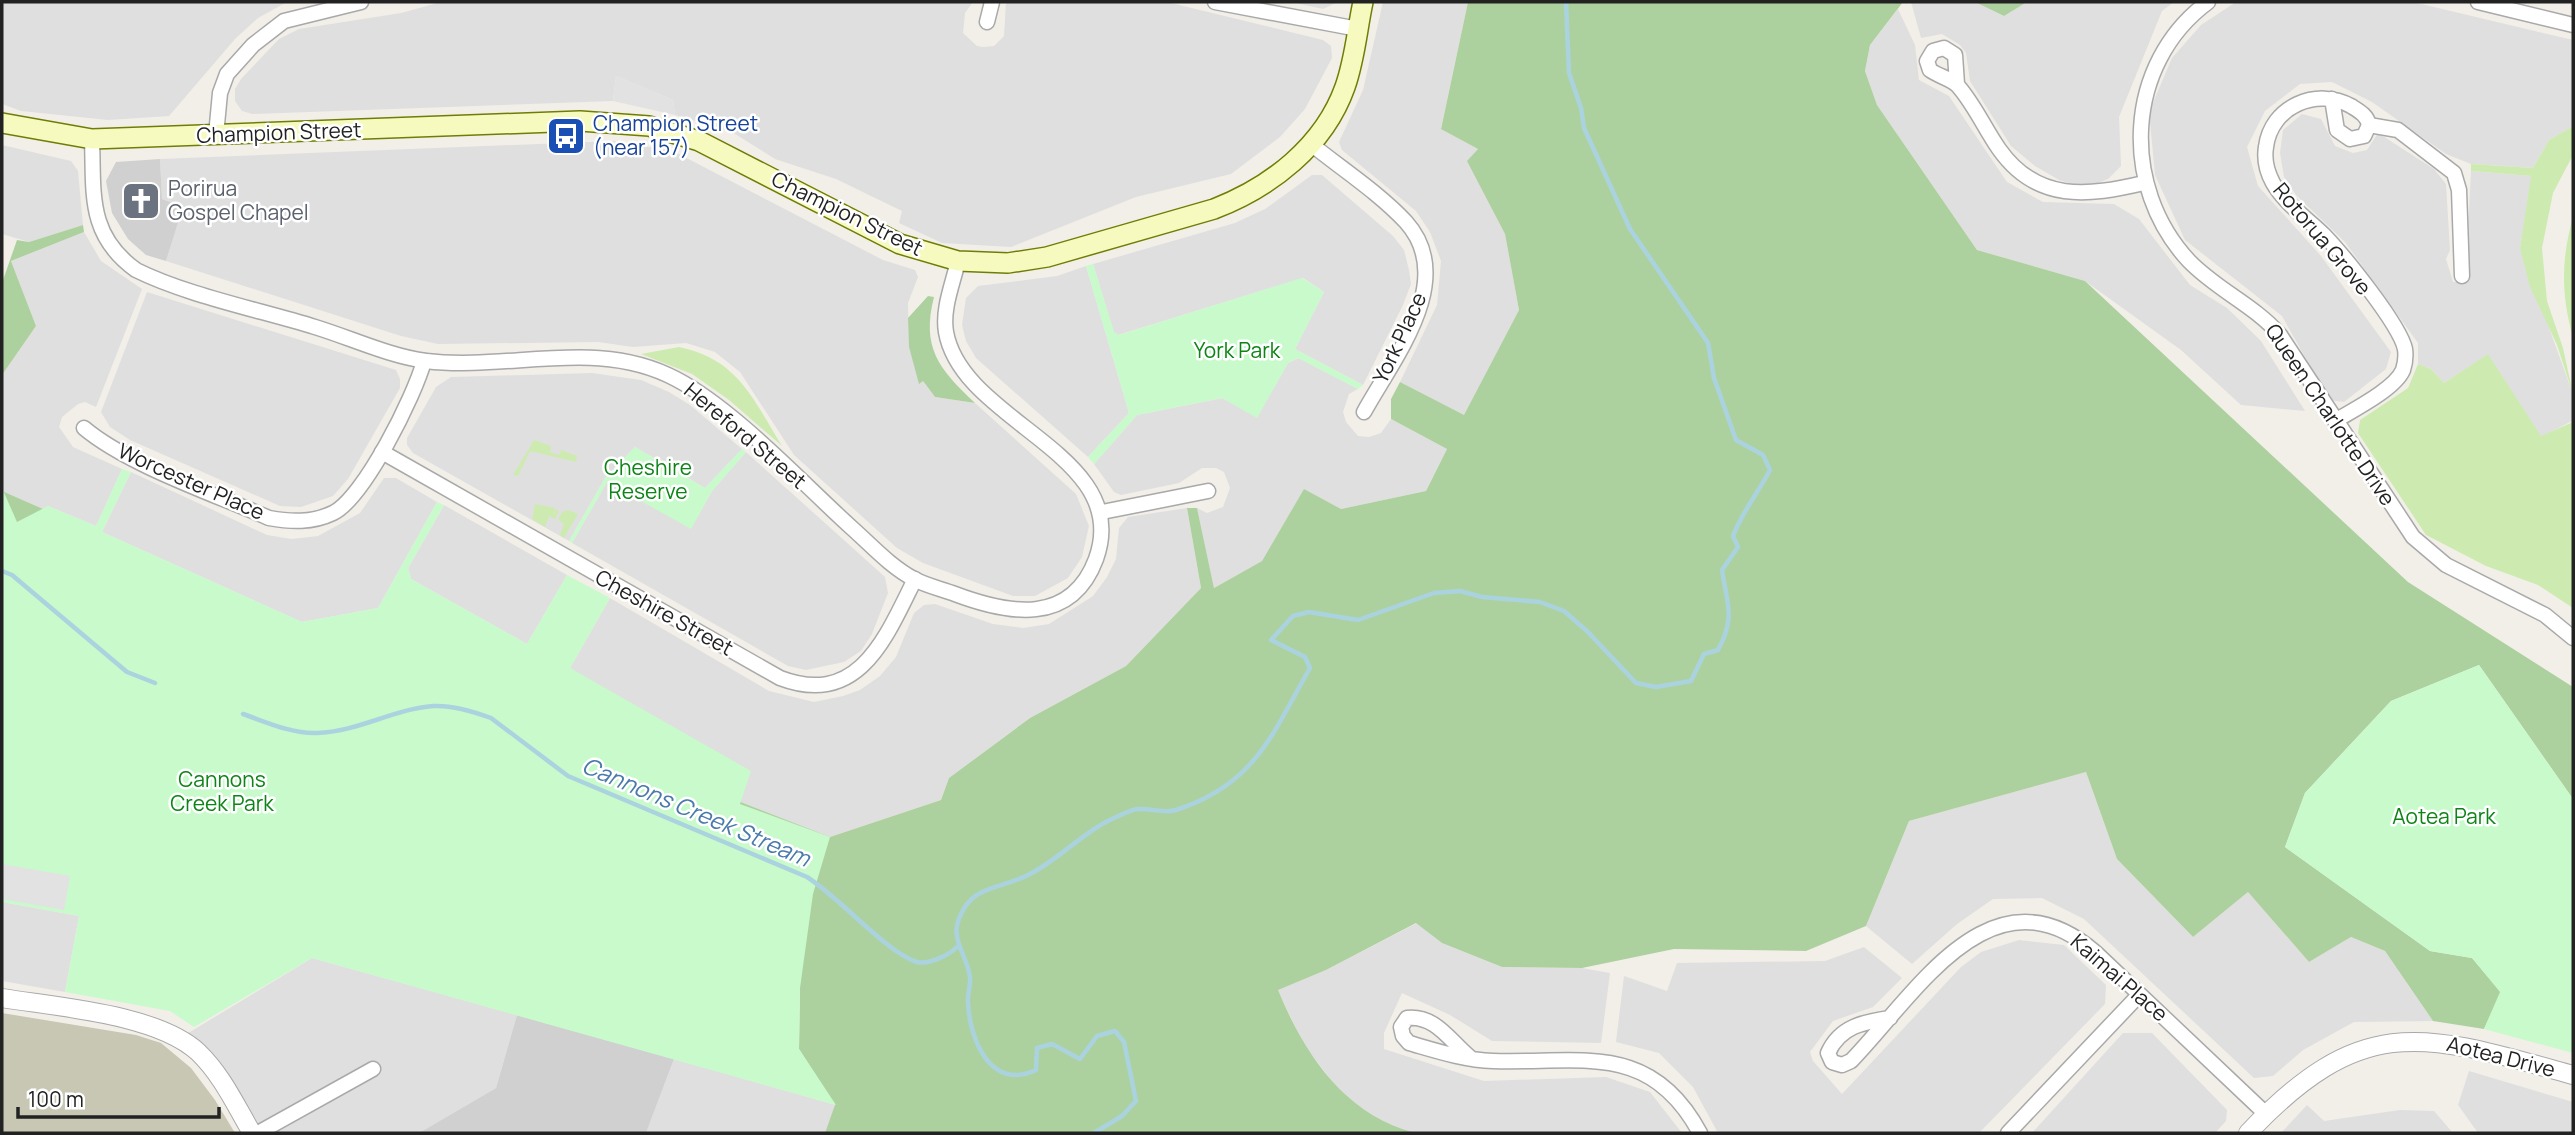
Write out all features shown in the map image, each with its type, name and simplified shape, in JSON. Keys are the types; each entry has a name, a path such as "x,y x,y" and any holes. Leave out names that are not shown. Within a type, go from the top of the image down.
{"main road":[{"name":"Champion Street","path":"2,123 92,139 580,121 649,126 722,151 900,244 958,261 1008,264 1035,260 1214,209 1257,190 1311,144 1345,88 1363,2"}],"street":[{"path":"216,135 220,93 227,74 253,45 284,21 361,2"},
{"path":"987,22 992,2"},
{"path":"1214,2 1358,29"},
{"name":"Queen Charlotte Drive","path":"2208,2 2173,37 2156,66 2147,90 2139,139 2144,183 2160,221 2177,247 2206,276 2247,304 2270,324 2401,520 2426,549 2470,579 2544,615 2573,638"},
{"path":"2477,2 2573,25"},
{"path":"1957,84 2008,160 2038,183 2059,191 2087,194 2144,183"},
{"path":"2370,125 2364,136 2357,139 2342,134 2334,121 2332,99 2358,110 2370,125 2398,130 2454,173 2459,190 2462,276"},
{"name":"Rotorua Grove","path":"2332,99 2306,100 2295,104 2277,119 2266,148 2268,173 2280,193 2348,263 2398,334 2405,350 2405,360 2397,380 2335,421"},
{"name":"Hereford Street","path":"92,139 95,208 99,227 107,244 136,270 424,360 608,358 675,378 715,405 876,550 915,579 1006,611 1027,612 1050,607 1070,595 1084,580 1095,562 1103,535 1102,512"},
{"name":"York Place","path":"1311,144 1406,222 1424,257 1426,283 1417,313 1364,412"},
{"path":"958,261 948,300 945,331 956,361 981,390 1078,474 1102,512 1208,491"},
{"name":"Worcester Place","path":"84,428 100,441 132,457 269,518 291,522 335,512 356,491 382,452 409,402 424,360"},
{"name":"Cheshire Street","path":"382,452 797,685 819,686 840,681 863,667 883,644 915,579"},
{"name":"Kaimai Place","path":"1890,1018 1950,953 1968,940 1988,929 2018,923 2037,923 2070,933 2090,947 2266,1114"},
{"path":"2008,1133 2140,995"},
{"path":"2,998 147,1024 180,1038 212,1067 252,1133"},
{"name":"Aotea Drive","path":"2248,1133 2308,1076 2337,1060 2397,1042 2455,1043 2573,1076"},
{"path":"1472,1059 1584,1059 1626,1065 1644,1072 1662,1085 1678,1100 1700,1133"},
{"path":"258,1133 373,1069"}],"shaded area":[{"path":"2,2 287,2 258,18 235,39 169,116 108,120 21,111 2,104"},
{"path":"441,2 973,2 965,13 963,33 977,46 983,47 994,46 1004,36 1006,2 1167,2 1323,40 1331,46 1332,58 1305,109 1280,137 1231,174 1136,197 1011,247 942,243 899,223 902,211 836,179 775,159 732,132 675,115 673,100 616,76 613,101 252,114 242,111 235,101 235,89 241,79 279,39 299,29 401,13"},
{"path":"1291,2 1338,2 1323,9"},
{"path":"1383,2 1468,2 1441,128 1478,149 1468,161 1505,234 1519,310 1464,416 1400,382 1437,305 1441,261 1430,232 1416,211 1342,150 1339,142 1363,90"},
{"path":"1911,2 1975,2 2004,16 2027,2 2174,2 2162,11 2119,117 2121,166 2108,179 2085,188 2059,180 2035,166 2011,146 1970,81 1966,53 1960,45 1942,34 1921,38"},
{"path":"2236,2 2413,2 2573,40 2573,126 2549,140 2533,168 2471,164 2446,154 2372,102 2332,82 2300,84 2265,111 2247,147 2258,186 2321,256 2391,352 2386,369 2344,402 2329,400 2282,316 2185,240 2155,175 2149,112 2172,58 2201,25"},
{"path":"1898,9 1915,45 1919,80 1949,96 2007,182 2043,202 2114,204 2139,219 2190,285 2227,308 2261,341 2305,411 2241,405 2181,350 2085,281 1977,250 1877,105 1865,71 1870,45"},
{"path":"616,76 673,100 675,115 613,101"},
{"path":"2302,114 2321,119 2335,146 2353,153 2367,150 2378,133 2434,169 2446,184 2450,250 2446,259 2453,282 2469,280 2467,253 2471,171 2532,176 2520,248 2573,394 2572,421 2541,437 2488,355 2444,383 2431,369 2418,364 2418,343 2345,242 2296,195 2284,177 2280,153 2283,130"},
{"path":"613,141 673,151 883,260 915,270 918,277 908,303 909,346 920,383 922,380 935,397 975,403 1076,494 1089,526 1082,557 1068,578 1035,596 1013,596 923,563 897,548 794,455 740,372 715,352 686,343 633,347 598,342 438,344 401,336 166,261 183,207 162,199 160,159"},
{"path":"2,145 71,161 78,171 83,225 29,242 2,234"},
{"path":"160,159 162,199 183,207 166,261 146,255 128,239 112,213 106,181 116,162"},
{"path":"1312,175 1322,175 1393,236 1404,250 1409,270 1411,284 1403,305 1363,385 1295,349 1324,292 1303,278 1118,335 1114,333 1093,264 1235,223 1265,209"},
{"path":"84,232 101,261 142,289 96,407 85,402 78,404 62,417 59,427 73,447 122,469 96,526 48,506 17,523 2,488 2,375 36,326 11,261"},
{"path":"1086,266 1129,413 1088,457 976,358 966,341 962,325 966,298 978,286 1057,276"},
{"path":"147,292 396,370 400,388 348,479 333,496 301,507 280,506 130,440 110,427 101,412"},
{"path":"1299,358 1358,389 1349,394 1343,412 1346,422 1358,436 1369,437 1381,433 1391,419 1447,449 1426,491 1341,509 1304,490 1262,561 1214,588 1197,508 1207,513 1223,507 1230,488 1224,472 1216,468 1202,468 1179,483 1121,495 1114,492 1094,464 1137,415 1223,398 1257,417 1288,363"},
{"path":"592,373 641,380 669,392 690,405 742,449 705,488 635,447 605,478 569,541 413,453 407,445 407,438 436,387 451,377"},
{"path":"746,452 885,577 888,593 872,634 861,651 844,662 806,670 788,666 572,543 607,482 691,528 712,491"},
{"path":"131,472 267,535 292,539 318,536 360,513 384,478 396,478 437,502 378,608 302,622 102,532"},
{"path":"444,505 567,575 527,644 411,579 408,568"},
{"path":"1187,508 1201,588 1126,666 1030,718 949,778 941,800 830,837 740,804 570,668 610,598 769,691 814,702 843,696 860,690 880,676 896,657 914,613 924,605 935,604 993,624 1023,628 1049,624 1093,596 1116,559 1119,528 1128,517"},
{"path":"2086,772 2117,859 2193,937 2248,892 2309,962 2351,937 2385,951 2433,1021 2354,1022 2303,1050 2273,1076 2254,1078 2084,919 2042,898 1993,899 1957,924 1912,964 1866,926 1909,821"},
{"path":"2,864 70,876 64,910 2,899"},
{"path":"2,902 79,916 65,992 2,981"},
{"path":"1417,923 1442,943 1502,967 1582,968 1610,973 1601,1043 1492,1041 1450,1015 1402,993 1384,1033 1384,1049 1484,1081 1606,1077 1650,1092 1682,1133 1415,1133 1387,1126 1343,1096 1305,1046 1277,990 1326,970"},
{"path":"2019,940 2064,945 2106,985 2105,1004 1979,1133 1718,1133 1693,1087 1659,1053 1616,1042 1624,976 1667,991 1677,963 1825,961 1864,947 1902,978 1873,1007 1833,1021 1810,1052 1813,1061 1842,1094 1961,967 1981,952"},
{"path":"312,958 517,1015 496,1088 419,1133 252,1133 180,1038"},
{"path":"2,1013 136,1035 161,1043 191,1068 235,1133 2,1133"},
{"path":"517,1015 674,1059 646,1133 419,1133 496,1088"},
{"path":"2123,1033 2152,1033 2227,1110 2226,1121 2215,1133 2032,1133"},
{"path":"674,1059 836,1105 825,1133 646,1133"},
{"path":"2469,1071 2573,1102 2573,1133 2478,1133 2458,1105"},
{"path":"2307,1105 2324,1121 2400,1110 2434,1111 2453,1133 2281,1133"}],"green space":[{"path":"1468,2 1903,2 1870,45 1865,71 1877,105 1977,250 2085,281 2408,582 2573,687 2573,799 2479,665 2391,701 2305,793 2285,847 2430,951 2472,958 2501,992 2484,1029 2433,1021 2385,951 2351,937 2309,962 2248,892 2193,937 2117,859 2086,772 1909,821 1866,926 1806,951 1674,949 1582,968 1502,967 1442,943 1416,923 1326,970 1278,990 1301,1037 1330,1079 1367,1112 1415,1133 825,1133 835,1105 799,1049 800,988 2,551 2,491 195,576 293,627 830,837 941,800 949,778 1030,718 1126,666 1201,588 1187,508 1197,508 1214,588 1262,561 1304,489 1341,509 1426,491 1447,449 1391,419 1391,399 1400,382 1464,415 1519,310 1505,234 1467,161 1478,149 1441,129"},
{"path":"1975,2 2027,2 2004,16"},
{"path":"2573,126 2573,155 2553,193 2542,248 2547,301 2563,348 2573,394 2557,345 2530,287 2520,248 2531,176 2471,171 2471,164 2533,168 2549,140"},
{"path":"2573,217 2573,338 2566,307 2564,277 2566,248"},
{"path":"83,225 84,232 11,261 36,326 2,375 2,283 17,240 29,242"},
{"name":"York Park","path":"1093,264 1114,332 1119,335 1302,278 1324,292 1295,349 1363,385 1358,389 1298,358 1288,363 1257,418 1222,398 1137,415 1094,464 1088,457 1129,413 1086,266"},
{"path":"928,296 934,297 930,330 936,356 952,379 975,403 935,397 923,381 919,384 909,347 908,318"},
{"path":"679,347 716,361 730,371 752,397 782,446 729,400 692,374 641,354"},
{"path":"2488,354 2541,436 2573,422 2573,608 2538,585 2486,566 2426,535 2358,433 2360,420 2408,388 2418,364 2431,369 2444,383"},
{"path":"534,440 551,446 550,452 559,455 561,450 577,456 576,462 530,451 518,476 513,475"},
{"name":"Cheshire Reserve","path":"635,447 705,488 742,449 746,452 712,491 691,529 607,482 572,543 569,541 605,478"},
{"name":"Cannons Creek Park","path":"122,469 131,472 102,532 302,622 378,608 437,502 444,505 408,568 411,579 527,644 567,575 610,598 570,668 751,771 740,804 830,837 813,894 800,988 799,1049 836,1105 312,958 194,1027 170,1011 65,992 79,916 2,902 2,488 17,522 48,506 96,526"},
{"path":"535,504 555,508 554,516 556,509 559,511 555,519 549,516 545,527 532,519"},
{"path":"568,510 578,514 564,538 560,535 564,524 558,520 562,512"},
{"name":"Aotea Park","path":"2479,665 2573,799 2573,1053 2484,1029 2500,992 2472,958 2430,951 2285,847 2305,793 2391,701"}],"waterway":[{"path":"1094,1133 1122,1116 1136,1101 1124,1042 1115,1031 1097,1036 1080,1059 1052,1044 1037,1048 1036,1070 1020,1075 1007,1074 995,1068 986,1059 973,1032 968,1003 970,977 957,935 959,918 970,900 977,895 1038,870 1102,824 1136,809 1176,810 1203,799 1244,771 1272,735 1310,668 1305,657 1271,640 1293,616 1309,612 1358,620 1434,593 1460,591 1482,597 1540,602 1564,611 1588,632 1636,683 1656,687 1691,681 1704,654 1718,650 1724,638 1729,610 1722,570 1738,547 1733,536 1737,527 1770,470 1763,455 1736,440 1714,378 1708,343 1630,229 1584,128 1581,108 1569,73 1566,2"},
{"path":"2,571 12,575 127,672 155,683"},
{"name":"Cannons Creek Stream","path":"243,714 289,730 317,733 347,729 404,711 433,706 478,713 491,718 568,776 807,877 905,957 917,962 933,961 957,947"}],"place":[{"name":"Champion Street (near 157)","path":"566,136"},
{"name":"Porirua Gospel Chapel","path":"141,201"}]}
